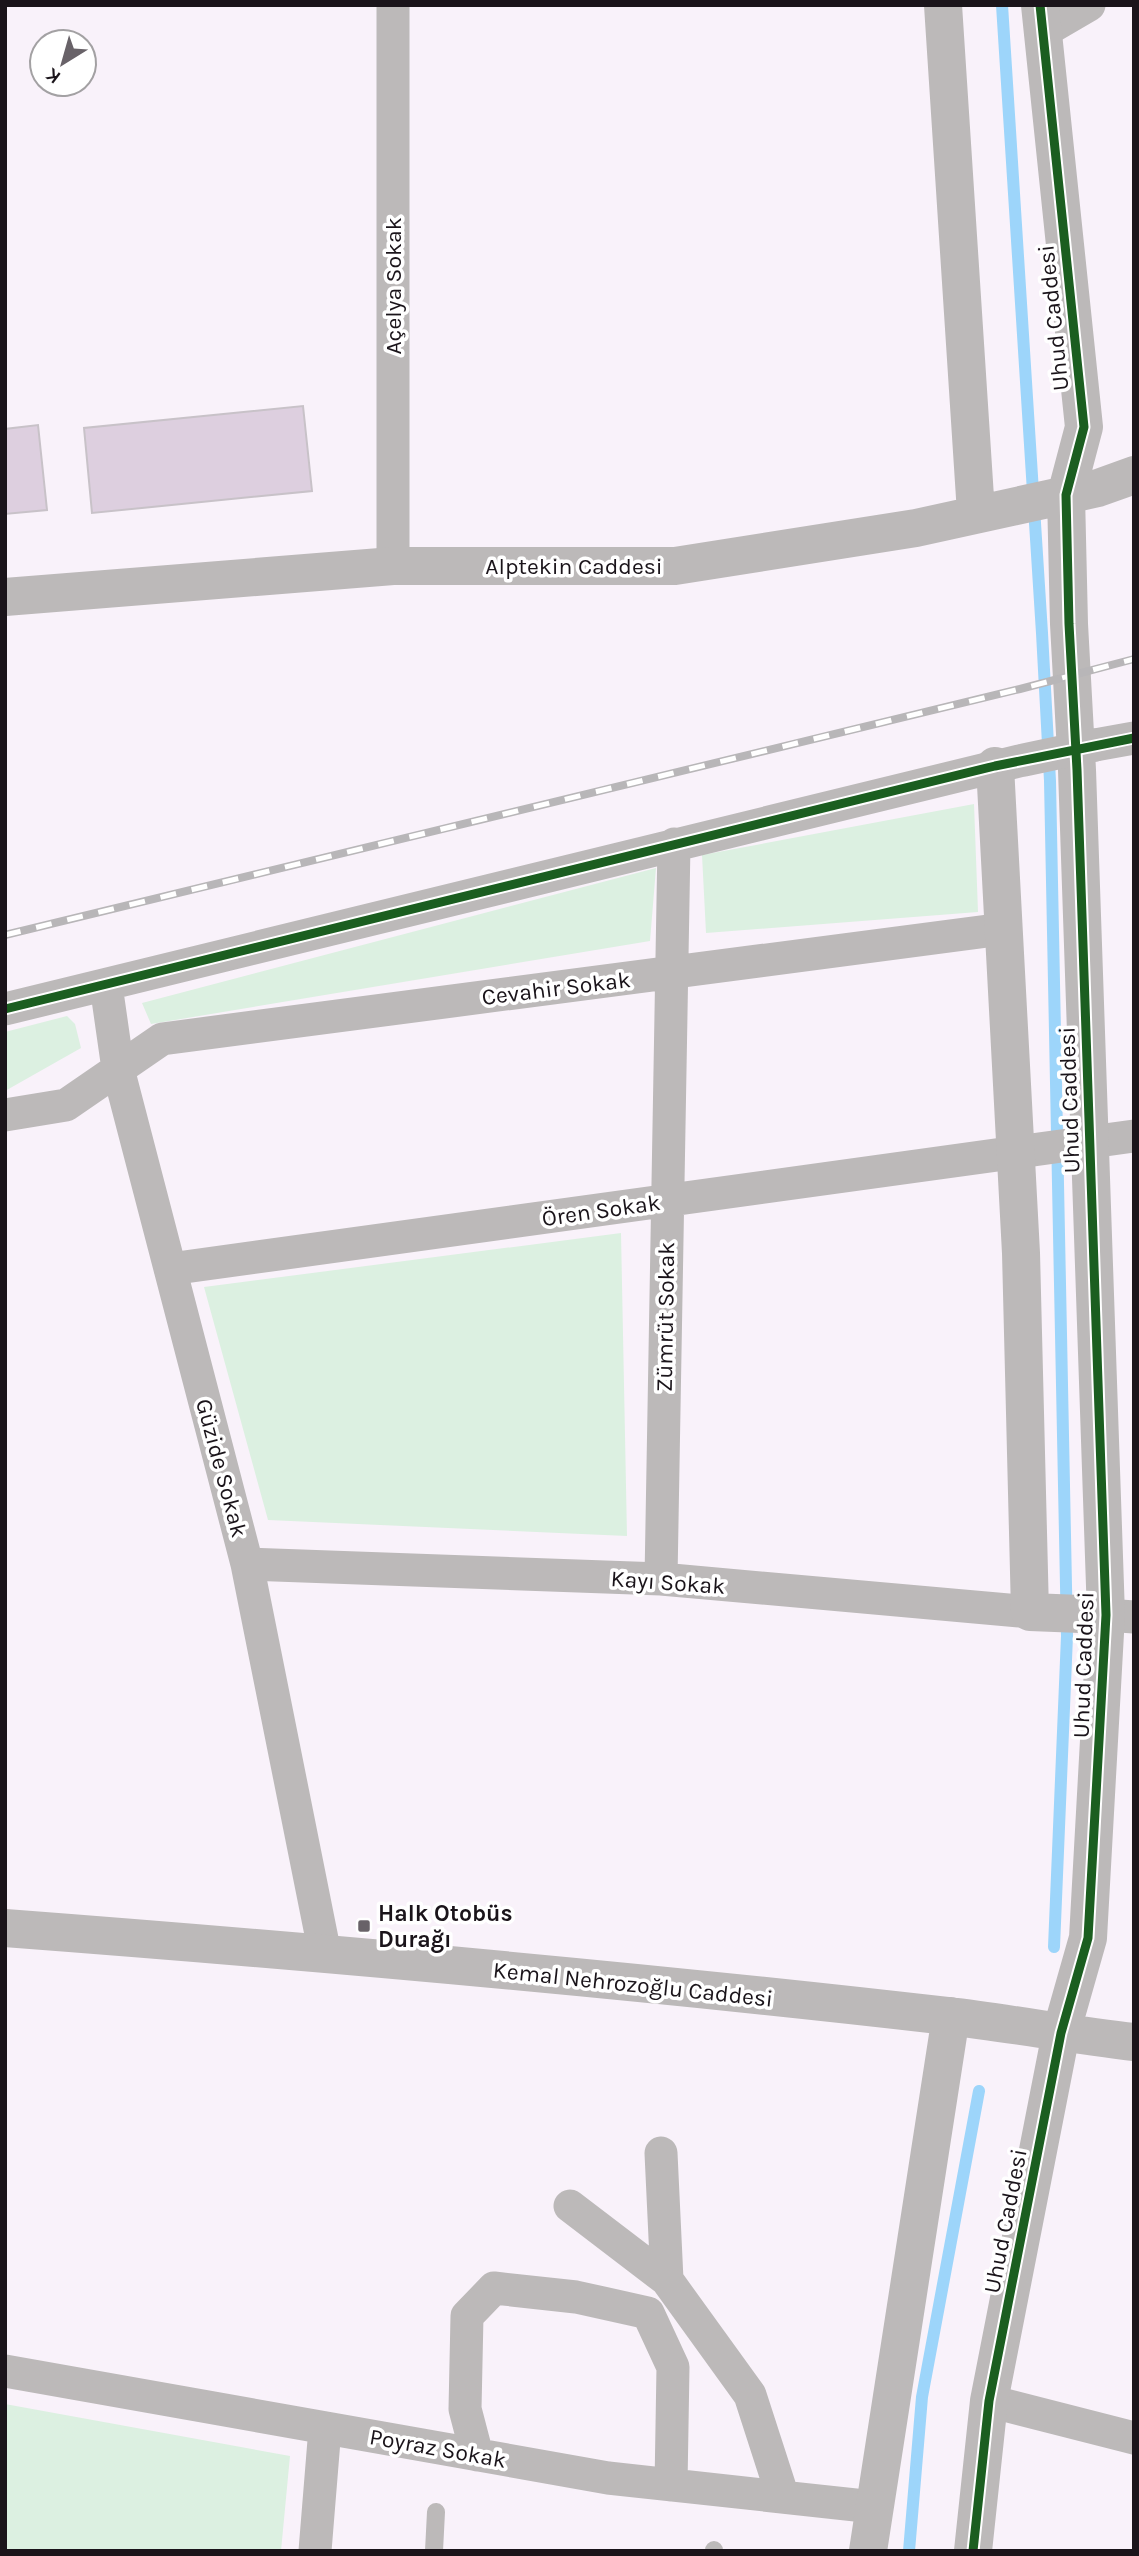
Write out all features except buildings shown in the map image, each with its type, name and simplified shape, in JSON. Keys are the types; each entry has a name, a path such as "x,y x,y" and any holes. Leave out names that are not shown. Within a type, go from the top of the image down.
{"street":[{"name":"Açelya Sokak","path":"393,5 393,566"},
{"path":"943,5 991,510"},
{"path":"1041,19 1089,5"},
{"name":"Uhud Caddesi","path":"973,2551 989,2402 1060,2033 1088,1938 1109,1615 1085,1143 1086,757 1069,624 1063,496 1084,427 1041,19"},
{"name":"Alptekin Caddesi","path":"5,597 393,566 674,566 916,528 1098,488 1134,475"},
{"path":"5,1009 1010,763 1086,757 1134,738"},
{"path":"1010,763 1003,929 1024,1152 1021,1253 1030,1612"},
{"name":"Zümrüt Sokak","path":"661,1580 674,845"},
{"name":"Cevahir Sokak","path":"5,1115 66,1105 162,1039 1003,929"},
{"name":"Güzide Sokak","path":"106,985 118,1069 247,1563 325,1954"},
{"name":"Ören Sokak","path":"170,1269 1134,1136"},
{"name":"Kayı Sokak","path":"247,1563 661,1580 1030,1612 1109,1615"},
{"name":"Kemal Nehrozoğlu Caddesi","path":"5,1928 643,1984 951,2016 1134,2042"},
{"path":"868,2551 951,2016"},
{"path":"1060,2033 1134,2023"},
{"path":"661,2153 667,2280"},
{"path":"570,2206 667,2280 750,2395 783,2497"},
{"path":"477,2455 465,2409 467,2316 494,2288 576,2297 648,2313 673,2367 671,2485"},
{"name":"Poyraz Sokak","path":"5,2371 608,2478 874,2507"},
{"path":"989,2402 1134,2438"},
{"path":"315,2551 325,2428"}],"lane":[{"path":"434,2551 436,2512"}],"green space":[{"path":"974,804 978,912 706,933 702,855"},
{"path":"656,868 650,941 151,1024 142,1003"},
{"path":"67,1016 75,1024 81,1048 5,1091 5,1032"},
{"path":"621,1233 627,1536 268,1520 204,1287"},
{"path":"5,2404 290,2456 281,2551 5,2551"}],"waterway":[{"path":"1002,5 1050,781 1067,1636 1054,1947"},
{"path":"909,2551 922,2397 979,2091"}],"railway":[{"path":"5,935 1134,659"}],"cycle path":[{"path":"973,2551 989,2401 1061,2033 1088,1938 1106,1615 1066,495 1084,427 1040,5"},
{"path":"5,1009 995,766 1134,738"}],"place":[{"name":"Halk Otobüs Durağı","path":"364,1926"}]}
